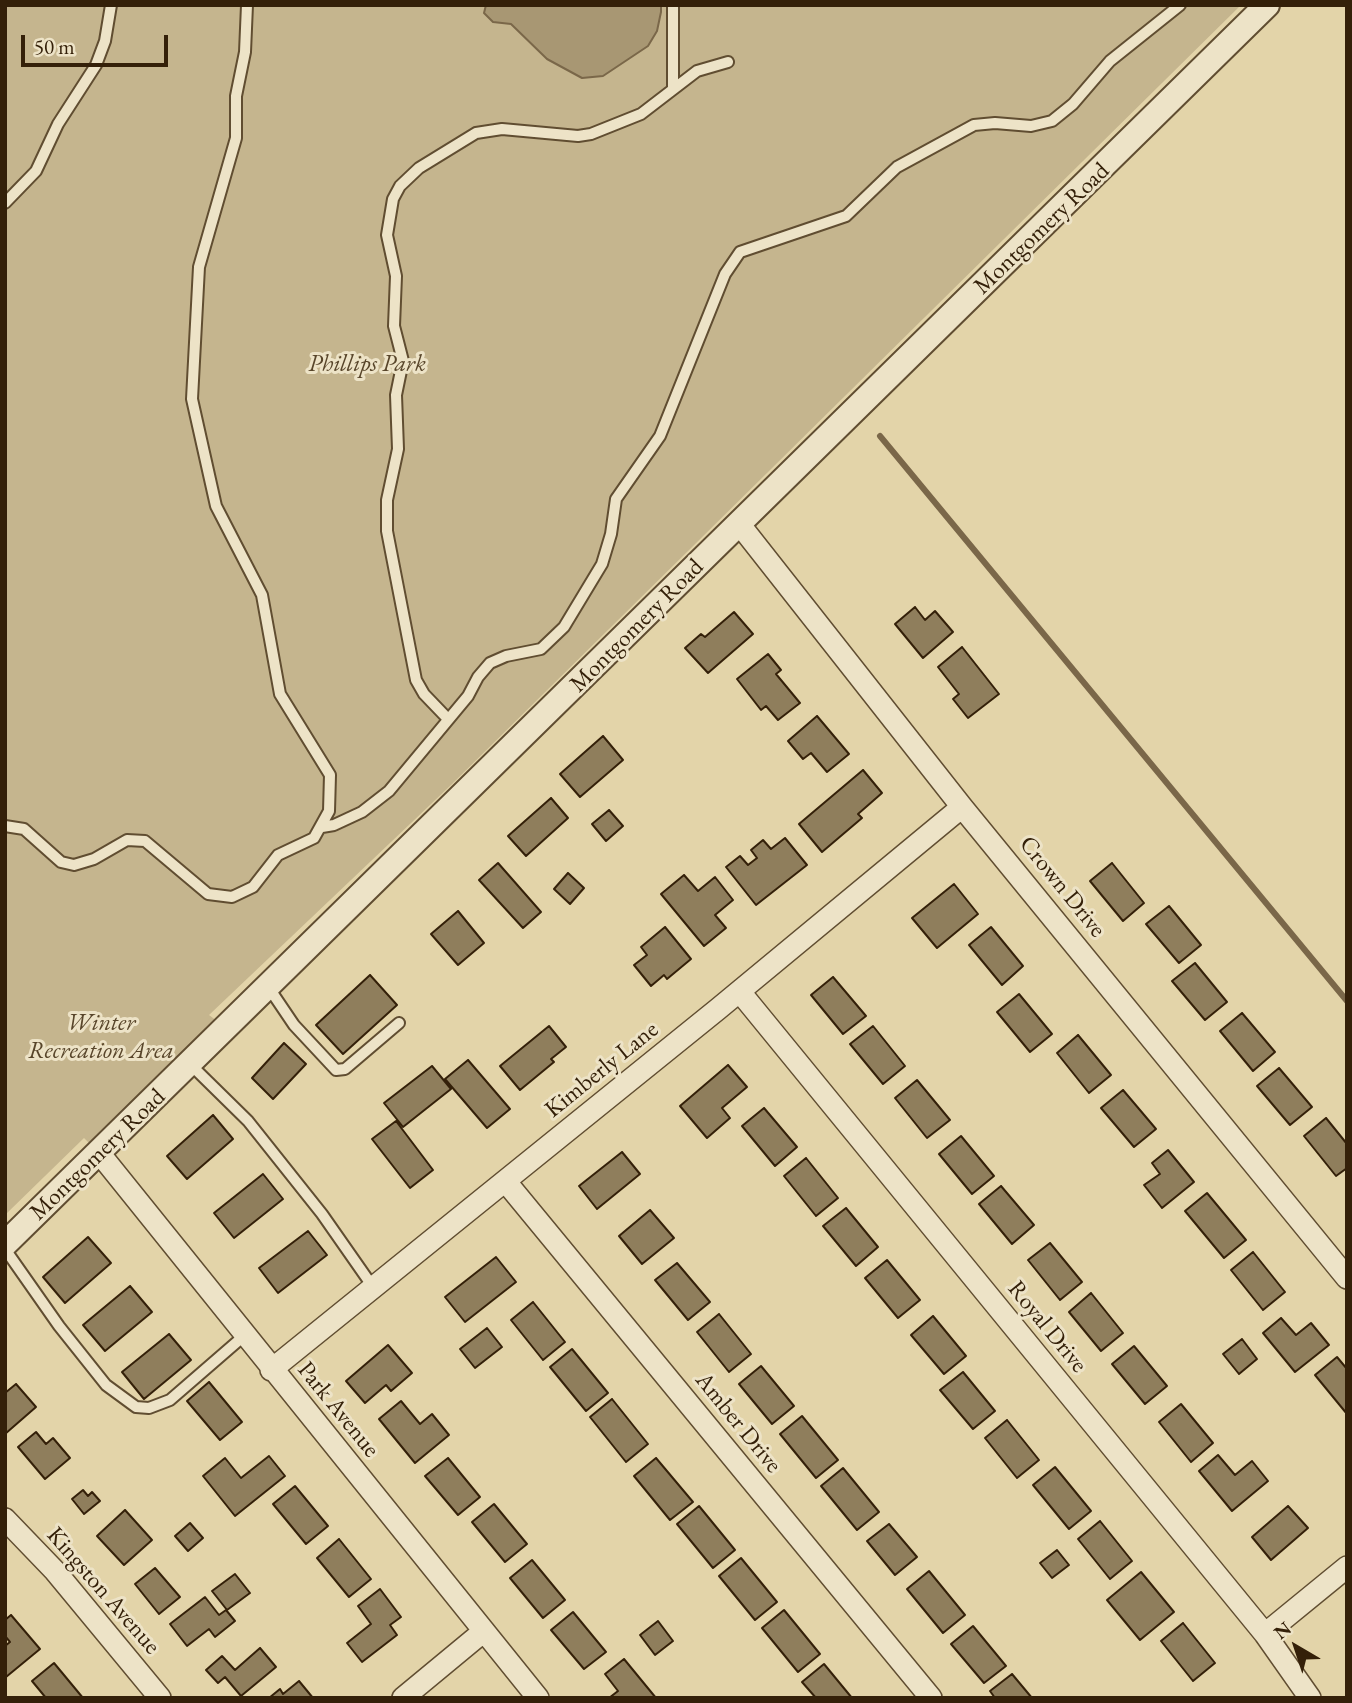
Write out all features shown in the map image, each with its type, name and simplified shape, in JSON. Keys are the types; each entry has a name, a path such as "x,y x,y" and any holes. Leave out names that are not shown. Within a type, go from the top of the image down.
{"street":[{"name":"Montgomery Road","path":"5,1247 1267,5"},
{"name":"Crown Drive","path":"740,525 962,807 1347,1278"},
{"name":"Kimberly Lane","path":"271,1370 740,992 962,807"},
{"name":"Royal Drive","path":"740,992 1265,1634 1310,1698"},
{"name":"Park Avenue","path":"100,1154 271,1370 538,1698"},
{"name":"Amber Drive","path":"506,1182 931,1698"},
{"name":"Kingston Avenue","path":"5,1519 54,1571 160,1698"},
{"path":"1265,1634 1347,1567"},
{"path":"403,1698 484,1632"}],"lane":[{"path":"5,203 36,171 58,124 96,65 105,41 111,5"},
{"path":"5,826 24,830 61,862 74,865 94,859 127,840 145,841 208,894 223,898 247,892 273,859 309,842 322,827 331,802 330,775 280,694 262,595 216,506 192,399 199,267 236,138 236,96 245,52 247,5"},
{"path":"673,5 673,88"},
{"path":"322,827 347,820 376,804 404,775 490,663 506,656 541,649 564,627 602,564 611,534 616,499 666,425 726,274 740,252 846,216 897,167 974,125 995,123 1031,126 1052,121 1062,114 1110,61 1180,5"},
{"path":"448,719 424,694 416,680 387,531 387,500 398,449 396,394 403,360 394,326 396,276 387,235 389,209 406,179 476,133 502,129 578,136 592,134 626,122 697,71 728,62"},
{"path":"269,988 294,1025 336,1070 345,1069 399,1023"},
{"path":"191,1065 248,1121 322,1214 373,1287"},
{"path":"5,1247 59,1326 106,1385 136,1407 149,1409 170,1400 245,1335"}],"green space":[{"name":"Phillips Park","path":"5,5 1241,5 451,785 209,1015 221,1024 100,1154 84,1138 5,1215"}],"shaded area":[{"path":"486,5 661,5 661,12 657,31 648,46 603,76 582,78 547,59 511,24 493,22 484,13"}],"building":[{"path":"915,607 925,620 935,611 953,632 923,658 895,624"},
{"path":"734,612 753,634 708,673 685,648 701,634 705,637"},
{"path":"962,647 999,694 968,718 953,699 959,694 938,667"},
{"path":"768,654 781,670 776,674 800,703 778,720 766,706 761,710 737,679"},
{"path":"817,716 849,754 827,772 811,753 803,759 788,741"},
{"path":"603,736 623,760 580,797 560,774"},
{"path":"863,770 882,793 858,814 862,818 822,852 799,824"},
{"path":"551,798 568,818 526,856 508,836"},
{"path":"609,810 623,826 606,841 592,824"},
{"path":"785,838 807,865 756,905 726,867 740,856 748,865 757,858 751,850 763,840 771,849"},
{"path":"498,863 541,912 523,928 479,880"},
{"path":"1112,863 1144,903 1123,921 1090,881"},
{"path":"568,873 584,888 570,904 554,889"},
{"path":"684,875 698,891 715,877 733,900 715,915 726,928 704,946 661,894"},
{"path":"954,884 978,914 937,948 912,918"},
{"path":"1169,906 1201,945 1179,963 1146,924"},
{"path":"458,911 484,943 458,965 431,934"},
{"path":"665,927 691,959 667,979 664,975 651,986 634,965 647,955 641,947"},
{"path":"991,927 1023,966 1002,985 969,945"},
{"path":"1195,963 1227,1002 1205,1020 1172,981"},
{"path":"370,975 397,1005 343,1054 316,1025"},
{"path":"833,977 866,1016 843,1034 811,995"},
{"path":"1019,994 1052,1034 1030,1052 997,1012"},
{"path":"1242,1013 1275,1052 1253,1071 1220,1031"},
{"path":"549,1026 566,1047 551,1059 554,1062 520,1090 500,1066"},
{"path":"873,1026 905,1066 883,1084 850,1044"},
{"path":"1078,1035 1111,1075 1089,1093 1057,1053"},
{"path":"284,1043 306,1064 273,1099 252,1078"},
{"path":"468,1060 510,1109 487,1128 445,1079"},
{"path":"728,1065 747,1087 722,1108 730,1118 707,1138 680,1106"},
{"path":"432,1066 451,1089 403,1127 384,1103"},
{"path":"1279,1068 1312,1107 1290,1125 1257,1086"},
{"path":"917,1080 950,1120 927,1138 895,1098"},
{"path":"1123,1090 1156,1129 1134,1147 1101,1108"},
{"path":"764,1108 797,1147 775,1166 742,1126"},
{"path":"213,1115 233,1139 187,1179 167,1156"},
{"path":"1326,1118 1347,1144 1347,1168 1336,1176 1304,1136"},
{"path":"396,1121 433,1170 410,1188 372,1139"},
{"path":"961,1136 994,1176 972,1194 939,1154"},
{"path":"1168,1150 1194,1182 1162,1208 1144,1185 1160,1174 1152,1163"},
{"path":"622,1152 640,1174 597,1209 579,1186"},
{"path":"806,1158 838,1198 816,1216 784,1176"},
{"path":"263,1174 283,1199 234,1238 214,1213"},
{"path":"1001,1186 1034,1225 1012,1244 979,1204"},
{"path":"1207,1193 1246,1240 1224,1258 1185,1211"},
{"path":"846,1208 878,1247 856,1266 823,1226"},
{"path":"650,1210 674,1238 642,1264 619,1236"},
{"path":"308,1231 327,1255 278,1293 259,1268"},
{"path":"88,1237 111,1263 65,1303 43,1277"},
{"path":"1050,1243 1082,1282 1060,1300 1028,1260"},
{"path":"1253,1252 1285,1292 1263,1310 1231,1270"},
{"path":"496,1257 516,1282 465,1322 445,1297"},
{"path":"887,1260 920,1300 898,1318 865,1278"},
{"path":"677,1263 710,1302 688,1320 655,1280"},
{"path":"130,1286 152,1312 105,1351 83,1325"},
{"path":"1091,1293 1123,1333 1101,1351 1069,1312"},
{"path":"533,1302 565,1342 543,1360 511,1320"},
{"path":"719,1314 751,1354 729,1372 697,1332"},
{"path":"933,1316 966,1356 944,1374 911,1335"},
{"path":"1281,1318 1296,1335 1311,1323 1329,1345 1295,1372 1263,1333"},
{"path":"487,1328 502,1347 475,1368 460,1349"},
{"path":"169,1334 191,1360 144,1399 122,1372"},
{"path":"1242,1339 1257,1359 1239,1374 1223,1354"},
{"path":"388,1345 412,1373 391,1391 386,1385 365,1403 346,1381"},
{"path":"1134,1346 1167,1386 1145,1404 1112,1364"},
{"path":"572,1349 608,1393 586,1411 550,1367"},
{"path":"1337,1357 1347,1369 1347,1414 1315,1375"},
{"path":"761,1366 794,1406 772,1424 739,1384"},
{"path":"963,1372 995,1411 973,1429 940,1390"},
{"path":"209,1382 242,1422 220,1440 187,1401"},
{"path":"16,1384 36,1407 5,1434 5,1393"},
{"path":"612,1399 648,1444 626,1462 590,1417"},
{"path":"401,1401 420,1424 432,1414 449,1435 415,1463 379,1419"},
{"path":"1181,1404 1213,1443 1191,1462 1159,1422"},
{"path":"802,1416 838,1460 816,1478 780,1434"},
{"path":"1007,1420 1039,1460 1017,1478 985,1438"},
{"path":"36,1432 46,1444 53,1438 70,1458 45,1479 18,1447"},
{"path":"1218,1455 1235,1475 1252,1461 1268,1481 1232,1511 1199,1471"},
{"path":"269,1456 285,1476 235,1516 203,1476 225,1458 241,1478"},
{"path":"448,1458 480,1497 458,1515 425,1476"},
{"path":"656,1458 693,1502 670,1520 634,1476"},
{"path":"1055,1467 1091,1511 1069,1529 1033,1485"},
{"path":"843,1468 879,1512 857,1530 821,1486"},
{"path":"295,1486 328,1526 306,1544 273,1504"},
{"path":"83,1490 88,1496 92,1492 100,1501 84,1514 72,1499"},
{"path":"494,1504 527,1544 505,1562 472,1522"},
{"path":"699,1506 735,1550 713,1568 677,1524"},
{"path":"1288,1506 1308,1528 1271,1560 1252,1537"},
{"path":"125,1510 152,1540 124,1565 97,1536"},
{"path":"1100,1521 1132,1561 1110,1579 1078,1539"},
{"path":"190,1523 203,1538 188,1551 175,1536"},
{"path":"889,1524 917,1557 895,1575 867,1541"},
{"path":"339,1539 371,1579 349,1597 317,1558"},
{"path":"1057,1550 1069,1565 1052,1578 1040,1563"},
{"path":"741,1558 777,1602 755,1620 719,1576"},
{"path":"532,1560 565,1600 543,1618 510,1578"},
{"path":"155,1568 180,1597 159,1614 135,1584"},
{"path":"929,1571 965,1615 943,1633 907,1589"},
{"path":"1141,1572 1174,1612 1140,1640 1107,1600"},
{"path":"235,1574 250,1593 227,1610 212,1591"},
{"path":"380,1589 401,1617 390,1625 397,1635 362,1662 347,1643 371,1624 358,1606"},
{"path":"205,1597 219,1615 226,1610 235,1621 215,1637 209,1629 187,1646 170,1624"},
{"path":"784,1610 820,1654 798,1672 762,1628"},
{"path":"573,1612 606,1652 584,1669 551,1630"},
{"path":"11,1615 40,1649 6,1677 5,1646 10,1642 5,1636 5,1620"},
{"path":"658,1621 673,1641 655,1655 640,1635"},
{"path":"1183,1623 1215,1663 1193,1681 1161,1641"},
{"path":"973,1626 1006,1666 984,1683 951,1644"},
{"path":"260,1648 276,1667 241,1696 225,1677 218,1683 206,1670 222,1656 235,1670"},
{"path":"624,1659 656,1698 609,1698 618,1691 605,1674"},
{"path":"54,1663 83,1698 46,1698 32,1681"},
{"path":"824,1664 852,1698 816,1698 802,1682"},
{"path":"1012,1674 1032,1698 995,1698 990,1691"},
{"path":"299,1681 313,1698 269,1698 280,1689 283,1694"}],"waterway":[{"path":"880,436 1347,1001"}],"park label":[{"name":"Winter Recreation Area","path":"101,1037"}]}
